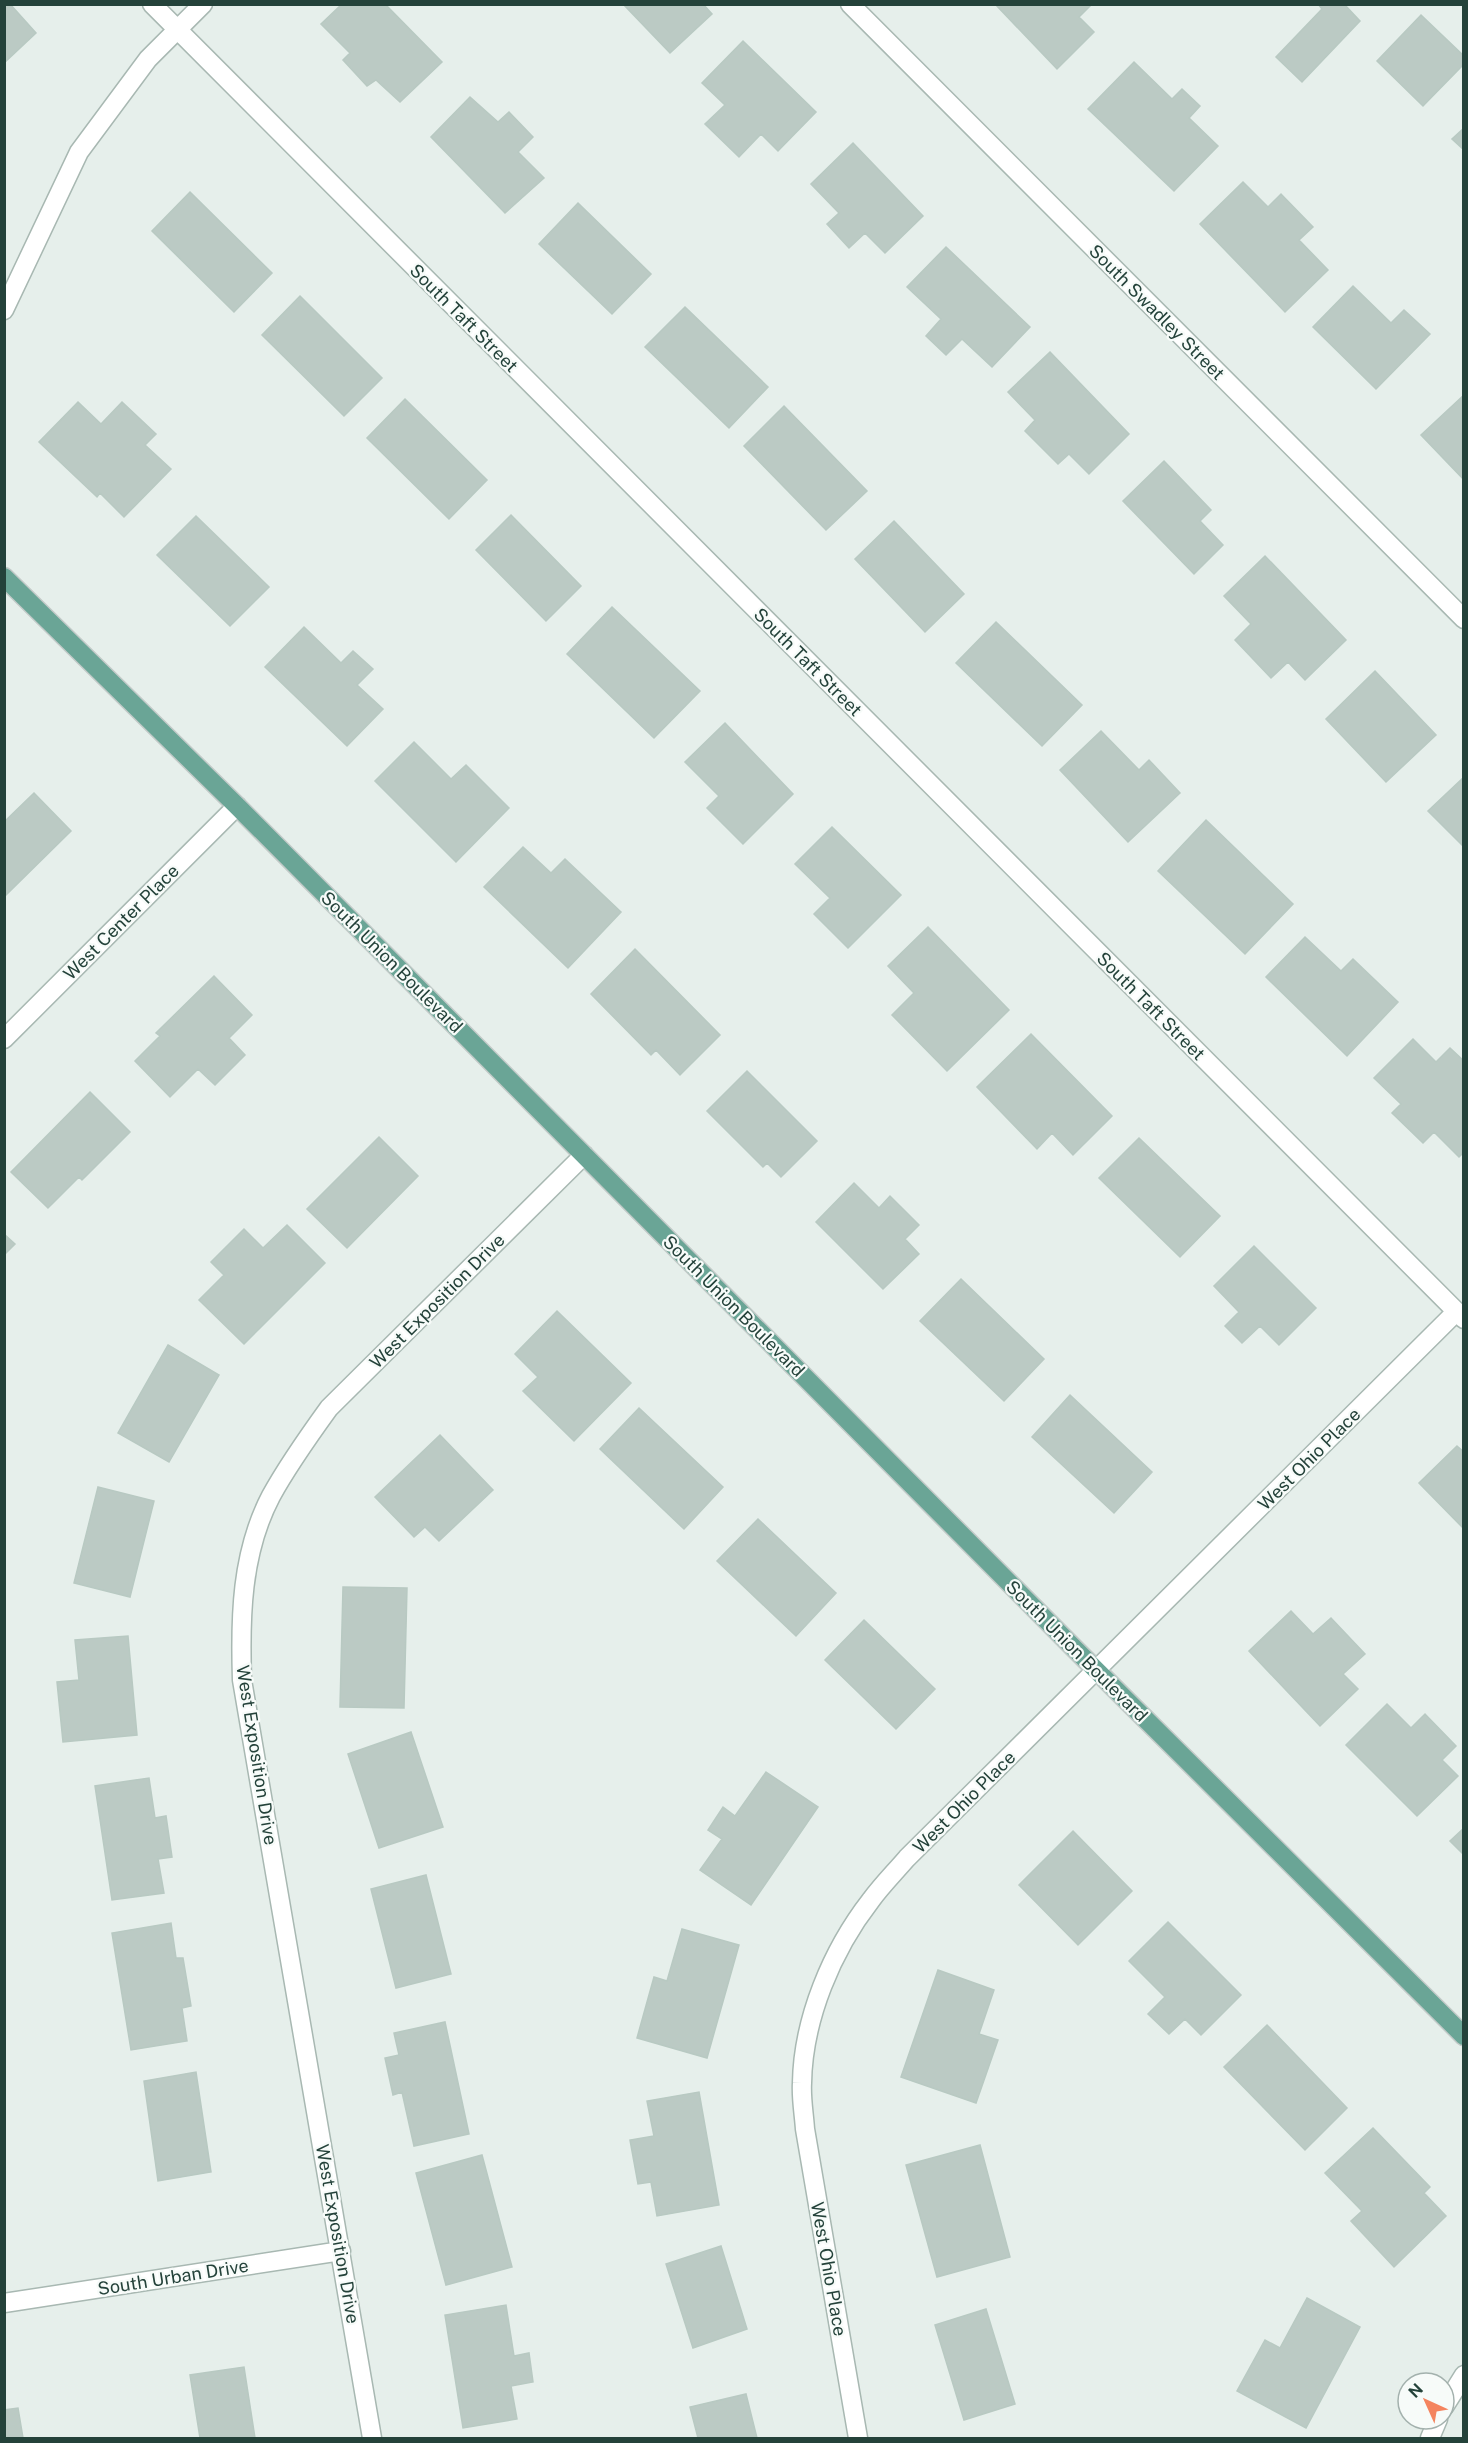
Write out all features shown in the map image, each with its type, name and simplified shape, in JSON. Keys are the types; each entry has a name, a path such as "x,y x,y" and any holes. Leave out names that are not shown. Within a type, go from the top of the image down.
{"main road":[{"name":"South Union Boulevard","path":"4,578 237,806 1097,1671 1464,2036"}],"street":[{"name":"South Taft Street","path":"152,4 1460,1315"},
{"path":"4,310 79,152 148,59 203,4"},
{"name":"South Swadley Street","path":"850,4 1464,620"},
{"name":"West Center Place","path":"4,1039 237,806"},
{"name":"West Exposition Drive","path":"372,2439 342,2251 242,1680 240,1634 244,1584 254,1540 270,1498 296,1454 329,1408 584,1155"},
{"name":"West Ohio Place","path":"858,2439 805,2129 802,2083 808,2035 823,1987 843,1943 878,1892 907,1858 1460,1315"},
{"name":"South Urban Drive","path":"4,2303 342,2251"},
{"path":"1456,2388 1464,2375"}],"building":[{"path":"4,4 10,4 36,33 4,63"},
{"path":"342,4 385,4 442,62 400,102 376,80 367,86 343,60 350,53 321,24"},
{"path":"623,4 703,4 712,14 670,53"},
{"path":"995,4 1092,4 1079,17 1094,32 1057,69"},
{"path":"1318,4 1344,4 1360,21 1302,82 1276,57 1322,9"},
{"path":"1421,15 1464,56 1464,64 1423,106 1377,61"},
{"path":"743,41 816,112 778,151 761,134 739,157 705,124 725,105 702,83"},
{"path":"1134,62 1172,99 1182,89 1200,106 1189,118 1218,146 1174,191 1088,109"},
{"path":"470,97 498,122 509,112 533,137 518,152 544,178 505,213 431,137"},
{"path":"1464,128 1464,150 1452,139"},
{"path":"853,143 923,216 885,253 865,233 849,248 827,224 839,213 811,184"},
{"path":"1243,182 1268,207 1281,194 1313,227 1299,240 1328,270 1285,312 1200,224"},
{"path":"190,192 272,273 234,312 152,231"},
{"path":"578,203 651,274 612,314 539,244"},
{"path":"946,247 1030,327 992,367 962,339 946,355 926,336 941,319 907,287"},
{"path":"1353,286 1391,323 1404,310 1430,334 1376,389 1313,327"},
{"path":"300,296 382,378 344,416 262,335"},
{"path":"685,307 768,387 729,428 645,347"},
{"path":"1050,352 1129,434 1089,474 1069,454 1058,464 1025,431 1035,420 1008,392"},
{"path":"1464,395 1464,480 1421,435"},
{"path":"405,399 487,480 449,519 367,438"},
{"path":"78,402 101,424 122,402 156,434 145,445 171,469 124,517 100,493 97,497 39,442"},
{"path":"784,406 867,491 826,530 744,446"},
{"path":"1164,461 1211,510 1200,521 1223,545 1194,574 1123,501"},
{"path":"511,515 581,586 546,621 476,550"},
{"path":"196,516 269,587 230,626 157,555"},
{"path":"894,521 964,594 925,632 855,559"},
{"path":"1265,556 1346,640 1305,680 1288,662 1271,678 1235,640 1251,624 1224,596"},
{"path":"612,607 700,691 654,738 567,654"},
{"path":"996,622 1082,705 1042,746 956,663"},
{"path":"304,627 341,663 353,651 373,669 357,685 383,709 347,746 265,667"},
{"path":"1375,671 1436,735 1386,782 1326,719"},
{"path":"725,723 793,794 743,844 707,808 719,796 685,762"},
{"path":"1101,731 1139,770 1149,760 1180,793 1128,842 1060,770"},
{"path":"414,742 451,779 466,765 509,808 456,862 375,781"},
{"path":"1464,777 1464,847 1428,811"},
{"path":"34,793 71,831 4,897 4,822"},
{"path":"1206,820 1293,904 1245,954 1158,871"},
{"path":"832,827 901,895 848,948 814,914 830,898 795,864"},
{"path":"523,847 551,873 565,859 621,912 568,968 484,887"},
{"path":"928,927 1009,1010 947,1071 892,1015 914,993 888,966"},
{"path":"1305,937 1341,971 1353,959 1398,1002 1347,1056 1266,977"},
{"path":"635,949 720,1035 680,1075 656,1050 651,1055 591,994"},
{"path":"214,976 252,1015 229,1038 245,1055 215,1085 198,1069 170,1097 135,1061 160,1036 156,1033"},
{"path":"1031,1034 1112,1116 1073,1155 1052,1133 1037,1149 977,1087"},
{"path":"1413,1039 1436,1062 1450,1048 1464,1061 1464,1152 1459,1157 1434,1132 1423,1143 1392,1113 1401,1104 1374,1078"},
{"path":"747,1071 817,1141 781,1177 767,1163 763,1167 707,1111"},
{"path":"90,1092 130,1132 82,1180 79,1177 48,1208 11,1172"},
{"path":"379,1137 418,1176 347,1248 307,1209"},
{"path":"1139,1138 1220,1216 1180,1257 1099,1178"},
{"path":"854,1183 879,1208 890,1196 919,1225 905,1239 919,1254 883,1289 816,1222"},
{"path":"287,1225 325,1263 244,1344 199,1300 224,1275 211,1262 244,1229 263,1248"},
{"path":"4,1234 15,1244 4,1255"},
{"path":"1254,1246 1316,1308 1279,1345 1260,1326 1242,1343 1225,1326 1239,1312 1214,1286"},
{"path":"961,1279 1044,1359 1004,1401 920,1321"},
{"path":"557,1311 631,1383 574,1441 523,1391 538,1377 515,1354"},
{"path":"168,1345 219,1375 169,1462 118,1433"},
{"path":"1070,1395 1152,1472 1114,1513 1032,1437"},
{"path":"639,1408 723,1487 684,1529 600,1449"},
{"path":"440,1435 493,1490 439,1541 425,1527 414,1537 375,1497"},
{"path":"1457,1446 1464,1452 1464,1529 1419,1483"},
{"path":"98,1487 154,1501 130,1597 74,1583"},
{"path":"758,1519 836,1593 796,1636 717,1561"},
{"path":"343,1587 407,1588 404,1708 340,1707"},
{"path":"1291,1611 1313,1634 1331,1618 1365,1654 1343,1674 1358,1689 1320,1726 1249,1651"},
{"path":"864,1620 935,1689 896,1729 825,1660"},
{"path":"128,1636 137,1735 63,1742 57,1682 79,1680 75,1640"},
{"path":"1387,1704 1411,1728 1425,1714 1456,1746 1442,1760 1458,1776 1417,1816 1346,1745"},
{"path":"411,1732 443,1827 379,1848 348,1754"},
{"path":"766,1772 818,1807 751,1905 700,1870 722,1839 708,1830 723,1807 735,1816"},
{"path":"149,1778 155,1818 166,1816 172,1857 158,1859 164,1893 112,1900 95,1786"},
{"path":"1464,1828 1464,1855 1450,1841"},
{"path":"1073,1831 1132,1891 1078,1945 1019,1885"},
{"path":"426,1875 451,1974 396,1988 371,1889"},
{"path":"1168,1922 1241,1995 1201,2035 1185,2019 1169,2034 1148,2014 1165,1997 1129,1961"},
{"path":"171,1923 176,1958 183,1958 191,2006 182,2008 187,2041 131,2050 112,1933"},
{"path":"682,1929 739,1945 707,2058 637,2038 654,1977 667,1981"},
{"path":"938,1970 994,1990 979,2034 998,2040 976,2103 901,2077"},
{"path":"445,2022 469,2134 414,2146 402,2092 393,2095 385,2058 399,2055 394,2033"},
{"path":"1267,2025 1347,2108 1305,2150 1224,2067"},
{"path":"196,2072 211,2172 158,2181 144,2081"},
{"path":"699,2092 719,2205 657,2216 651,2182 638,2184 630,2140 654,2136 647,2101"},
{"path":"1373,2128 1430,2187 1424,2193 1446,2216 1394,2267 1351,2221 1362,2211 1325,2173"},
{"path":"980,2145 1010,2257 937,2277 906,2165"},
{"path":"482,2155 512,2267 446,2285 416,2173"},
{"path":"721,2246 747,2329 693,2348 666,2264"},
{"path":"1307,2298 1360,2327 1306,2428 1237,2391 1265,2340 1280,2348"},
{"path":"506,2305 514,2356 529,2353 533,2382 511,2386 517,2419 463,2428 445,2315"},
{"path":"986,2309 1015,2404 964,2420 935,2325"},
{"path":"244,2367 255,2438 200,2438 190,2375"},
{"path":"746,2394 757,2438 698,2438 690,2407"},
{"path":"18,2408 23,2438 4,2438 4,2410"}]}
